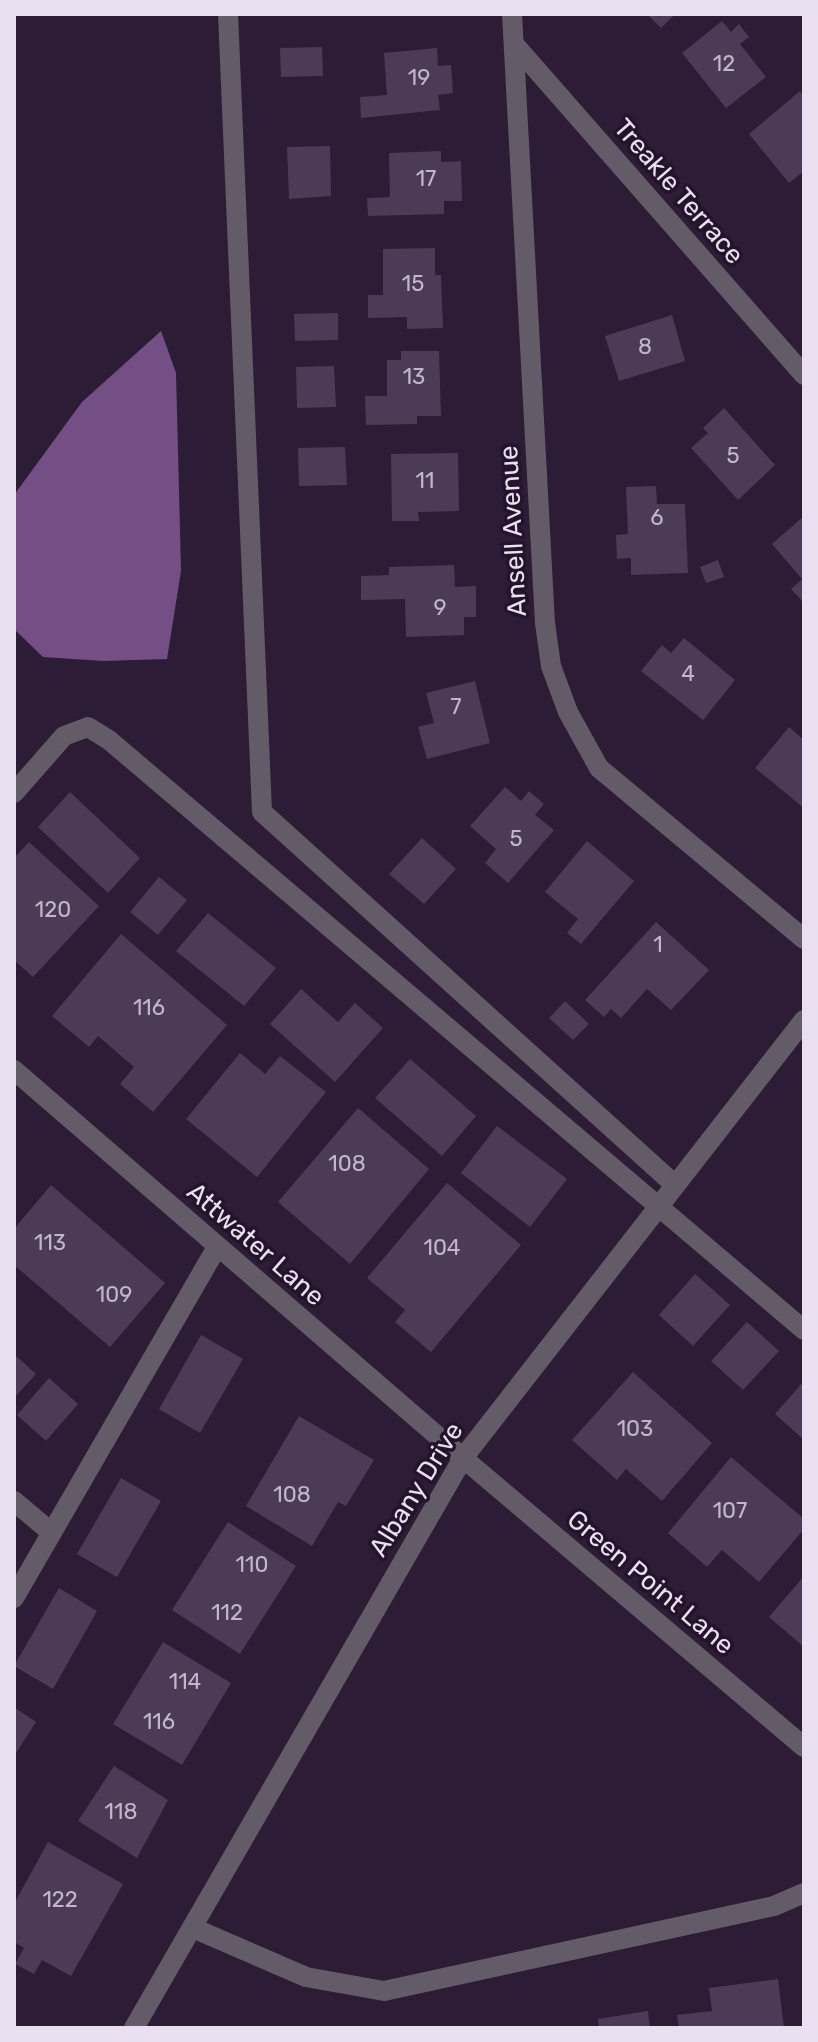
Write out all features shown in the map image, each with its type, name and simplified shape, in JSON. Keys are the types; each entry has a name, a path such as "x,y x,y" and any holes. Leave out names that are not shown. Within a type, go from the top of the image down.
{"street":[{"path":"228,14 262,812 675,1185"},
{"name":"Ansell Avenue","path":"512,14 545,623 551,666 568,712 599,768 804,939"},
{"name":"Treakle Terrace","path":"514,44 804,375"},
{"path":"14,793 64,736 88,727 109,740 804,1330"},
{"name":"Albany Drive","path":"134,2028 463,1458 804,1020"},
{"name":"Attwater Lane","path":"14,1070 463,1458"},
{"path":"14,1598 217,1247"},
{"name":"Green Point Lane","path":"463,1458 804,1747"},
{"path":"14,1501 52,1533"},
{"path":"193,1928 306,1977 384,1991 774,1906 804,1893"}],"shaded area":[{"path":"161,331 176,373 181,571 167,659 104,661 43,657 14,629 14,495 82,402"}],"building":[{"path":"647,14 675,14 661,28"},
{"path":"722,21 731,32 739,24 749,37 740,44 766,77 726,108 682,53"},
{"path":"322,47 323,76 281,77 280,48"},
{"path":"437,48 438,66 451,65 453,93 438,95 440,110 361,118 360,97 387,95 384,53"},
{"path":"800,91 804,96 804,171 789,183 749,134"},
{"path":"330,146 331,196 289,199 287,147"},
{"path":"441,151 441,162 461,161 462,201 444,201 444,214 368,216 367,198 390,197 389,153"},
{"path":"435,248 435,275 441,275 443,328 407,329 407,317 368,318 368,295 383,295 383,249"},
{"path":"338,313 338,340 295,341 294,314"},
{"path":"672,315 685,361 619,381 605,336"},
{"path":"401,351 439,351 441,416 417,416 417,424 366,425 365,396 387,396 387,360 401,360"},
{"path":"334,366 336,407 297,408 296,367"},
{"path":"724,408 775,465 738,500 691,448 708,433 703,428"},
{"path":"345,447 347,485 299,486 298,448"},
{"path":"458,453 459,511 418,512 419,521 392,521 391,454"},
{"path":"656,486 657,504 685,504 688,573 631,575 631,558 617,559 616,535 628,534 626,487"},
{"path":"804,516 804,603 791,589 802,579 772,544"},
{"path":"718,560 724,577 706,583 700,567"},
{"path":"454,565 455,587 476,586 476,617 464,617 464,635 406,637 405,599 361,600 361,576 389,575 389,567"},
{"path":"684,638 735,680 703,720 641,671 662,645 671,653"},
{"path":"475,681 490,743 427,759 418,727 434,723 426,693"},
{"path":"789,727 804,740 804,808 755,768"},
{"path":"505,787 521,801 529,791 544,804 535,815 554,830 508,883 485,863 496,849 470,826"},
{"path":"70,792 140,858 108,893 38,827"},
{"path":"422,838 456,869 424,904 389,874"},
{"path":"587,841 634,881 581,944 567,933 578,919 545,892"},
{"path":"29,842 99,906 33,977 14,960 14,858"},
{"path":"159,877 187,900 158,935 130,912"},
{"path":"208,913 276,968 244,1006 176,951"},
{"path":"656,922 709,970 671,1010 647,989 621,1018 611,1009 604,1017 585,1000"},
{"path":"121,934 227,1025 153,1112 120,1084 134,1067 98,1036 89,1047 52,1016"},
{"path":"301,989 338,1022 355,1003 383,1028 335,1082 270,1024"},
{"path":"565,1001 589,1024 573,1040 549,1018"},
{"path":"240,1053 265,1074 280,1056 326,1092 257,1177 186,1119"},
{"path":"410,1059 476,1116 442,1156 375,1098"},
{"path":"358,1108 429,1169 350,1264 278,1202"},
{"path":"497,1126 567,1179 530,1227 461,1173"},
{"path":"447,1183 521,1245 431,1352 395,1322 405,1310 367,1278"},
{"path":"51,1185 165,1283 110,1347 14,1265 14,1229"},
{"path":"695,1274 730,1305 693,1346 659,1315"},
{"path":"747,1322 779,1351 743,1390 711,1361"},
{"path":"201,1335 243,1359 200,1433 159,1409"},
{"path":"14,1354 36,1374 14,1398"},
{"path":"633,1372 712,1443 662,1501 626,1469 617,1480 572,1440"},
{"path":"49,1378 78,1404 46,1441 17,1415"},
{"path":"804,1381 804,1440 775,1414"},
{"path":"299,1416 374,1460 346,1506 338,1502 312,1546 246,1506"},
{"path":"731,1457 804,1519 804,1529 759,1582 722,1550 707,1567 668,1533"},
{"path":"121,1478 161,1501 117,1577 77,1554"},
{"path":"228,1522 296,1566 240,1654 172,1610"},
{"path":"804,1576 804,1647 769,1617"},
{"path":"59,1588 97,1611 53,1689 14,1666"},
{"path":"163,1642 231,1683 182,1765 113,1724"},
{"path":"14,1707 36,1722 14,1756"},
{"path":"114,1766 168,1800 137,1858 78,1821"},
{"path":"48,1842 123,1884 71,1976 42,1960 34,1974 15,1964 24,1948 14,1942 14,1904"},
{"path":"778,1979 784,2028 679,2028 677,2015 712,2011 709,1988"},
{"path":"648,2011 650,2028 599,2028 598,2019"}]}
